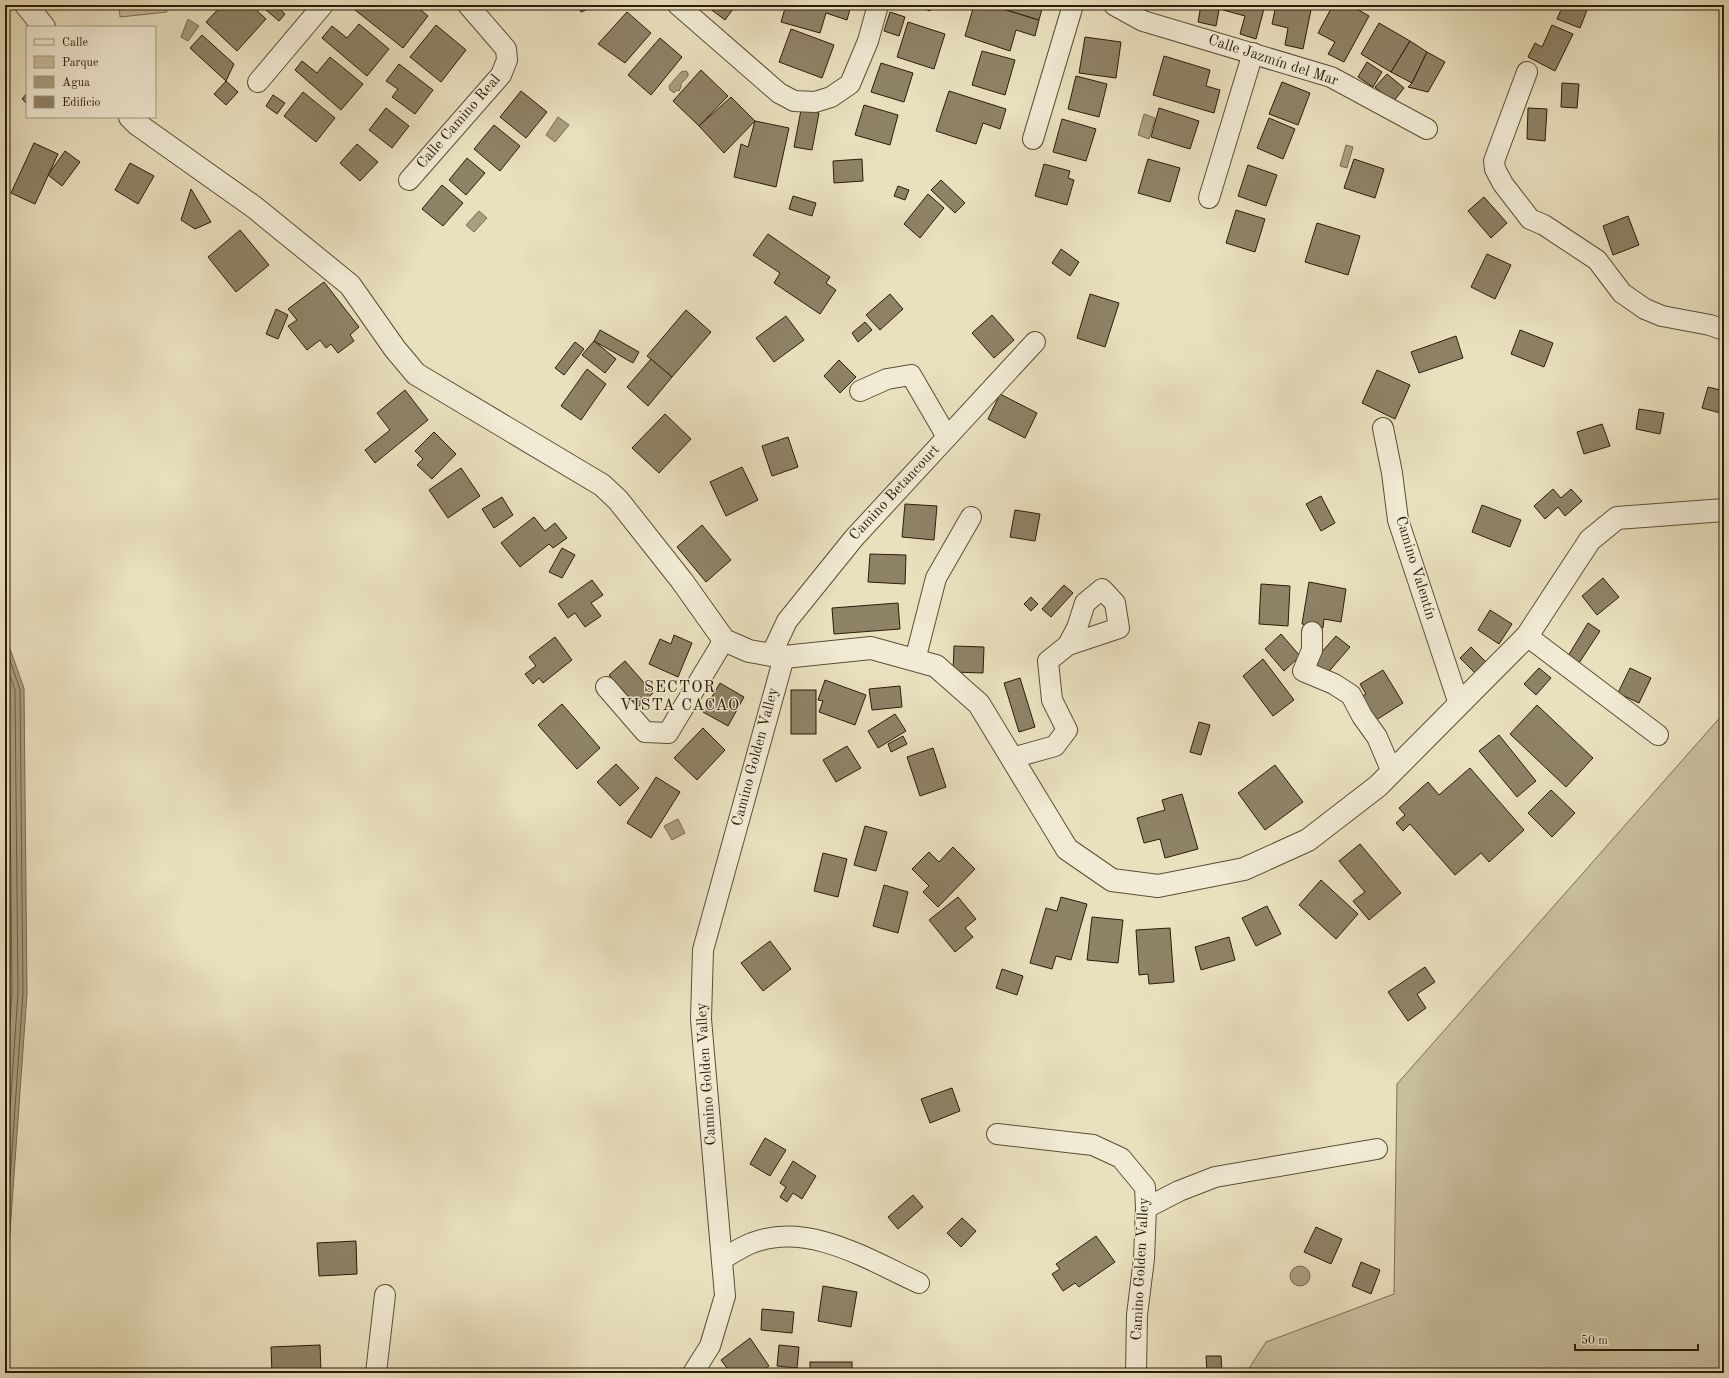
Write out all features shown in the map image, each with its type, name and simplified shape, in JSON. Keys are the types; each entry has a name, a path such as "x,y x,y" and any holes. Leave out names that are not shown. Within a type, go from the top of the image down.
{"street":[{"path":"26,5 43,26"},
{"path":"258,82 322,5"},
{"name":"Calle Camino Real","path":"410,180 501,75 507,60 506,49 468,5"},
{"path":"678,5 779,93 794,101 815,102 831,97 850,84 868,41 878,5"},
{"path":"1033,139 1073,5"},
{"name":"Calle Jazmín del Mar","path":"1114,5 1143,21 1331,77 1427,129"},
{"path":"1209,198 1252,53"},
{"path":"1526,72 1494,160 1495,169 1503,184 1530,219 1544,225 1597,260 1622,293 1645,309 1662,316 1710,325 1724,330"},
{"path":"131,118 254,207 350,284 395,349 416,374 602,485 618,500 682,581 724,640 749,651 777,656 871,648 936,666 979,704 1067,849 1112,880 1158,886 1244,869 1308,840 1378,786 1527,636 1590,540 1617,518 1724,510"},
{"name":"Camino Betancourt","path":"777,656 787,621 854,538 1035,342"},
{"path":"860,391 887,379 911,375 947,437"},
{"name":"Camino Valentín","path":"1383,428 1392,473 1398,520 1459,704"},
{"path":"915,660 936,578 971,517"},
{"path":"1312,632 1312,650 1303,671 1334,684 1351,695 1362,716 1377,737 1392,772"},
{"path":"1527,636 1658,735"},
{"path":"606,687 645,732 668,733 724,640"},
{"path":"1012,758 1055,746 1067,730 1052,700 1048,661 1068,645"},
{"name":"Camino Golden Valley","path":"693,1373 710,1346 725,1296 701,1019 703,950 777,656"},
{"name":"Camino Golden Valley","path":"997,1134 1094,1145 1121,1158 1145,1187 1146,1208 1144,1259 1137,1315 1136,1373"},
{"path":"1146,1208 1180,1191 1216,1177 1377,1149"},
{"path":"722,1259 752,1243 779,1238 812,1238 850,1251 919,1283"},
{"path":"376,1373 385,1295"}],"green space":[{"path":"119,5 166,5 167,12 120,17"},
{"path":"1724,713 1724,1373 1246,1373 1266,1342 1394,1294 1397,1084"}],"water":[{"path":"188,19 199,26 188,41 181,37"},
{"path":"686,71 688,76 681,84 679,91 677,90 674,93 670,90 669,86 681,72"},
{"path":"1144,114 1155,118 1149,139 1138,135"},
{"path":"558,117 569,125 555,142 546,135"},
{"path":"1346,145 1353,147 1347,168 1340,166"},
{"path":"479,211 487,218 474,232 466,225"},
{"path":"5,635 24,688 27,994 7,1273 5,1273"},
{"path":"678,819 685,833 672,840 664,826"},
{"path":"1300,1266 1307,1269 1310,1276 1307,1283 1300,1286 1293,1283 1290,1276 1293,1269"}],"building":[{"path":"222,5 251,5 266,19 237,51 206,22"},
{"path":"260,5 275,5 285,14 279,21"},
{"path":"415,5 428,16 403,48 350,6"},
{"path":"578,5 598,5 581,12"},
{"path":"705,5 736,5 725,20"},
{"path":"786,5 851,5 847,20 826,13 820,33 781,22"},
{"path":"914,5 932,5 930,11"},
{"path":"974,5 990,5 1039,20 1035,36 1016,30 1010,51 965,36"},
{"path":"990,5 1043,5 1039,20"},
{"path":"1201,5 1220,5 1216,26 1198,22"},
{"path":"1224,5 1265,5 1256,39 1240,34 1245,16 1223,10"},
{"path":"1276,5 1312,5 1303,49 1285,45 1288,28 1272,24"},
{"path":"1333,5 1350,5 1369,16 1344,62 1328,54 1335,42 1318,33"},
{"path":"1563,5 1589,5 1580,28 1557,19"},
{"path":"627,12 651,33 625,63 598,44"},
{"path":"890,12 905,17 899,36 884,31"},
{"path":"908,22 945,34 934,69 897,57"},
{"path":"1379,23 1410,41 1391,72 1361,54"},
{"path":"359,24 389,49 367,76 322,38 332,26 347,38"},
{"path":"436,25 466,50 441,82 410,57"},
{"path":"1552,25 1573,34 1555,71 1528,57 1535,43 1542,47"},
{"path":"791,29 834,45 822,78 779,62"},
{"path":"202,35 234,64 226,81 190,48"},
{"path":"1085,37 1121,42 1116,78 1079,73"},
{"path":"660,38 682,57 651,95 628,75"},
{"path":"1410,41 1427,52 1412,83 1391,72"},
{"path":"982,51 1015,60 1005,95 972,85"},
{"path":"1427,52 1445,62 1428,92 1408,87 1412,83"},
{"path":"1164,56 1210,70 1206,86 1220,90 1214,113 1153,95"},
{"path":"330,57 363,84 341,110 295,70 302,61 317,73"},
{"path":"1367,62 1382,72 1373,87 1358,77"},
{"path":"881,63 913,73 904,102 871,92"},
{"path":"399,64 433,90 415,114 392,97 398,89 386,81"},
{"path":"701,70 728,96 699,126 673,101"},
{"path":"1387,74 1404,88 1393,102 1375,87"},
{"path":"1076,76 1107,84 1099,117 1068,109"},
{"path":"226,81 238,92 226,105 214,94"},
{"path":"1282,82 1310,93 1298,125 1269,114"},
{"path":"1562,83 1579,84 1577,108 1561,107"},
{"path":"521,91 547,112 526,138 500,117"},
{"path":"949,91 1006,109 1000,129 983,123 976,144 936,131"},
{"path":"303,92 335,118 316,142 284,116"},
{"path":"26,94 26,103 22,99"},
{"path":"273,95 285,103 277,114 266,106"},
{"path":"731,97 755,121 724,153 699,126"},
{"path":"864,105 898,115 890,145 855,135"},
{"path":"386,108 409,126 392,148 369,130"},
{"path":"1159,108 1199,121 1190,149 1151,137"},
{"path":"1528,108 1547,109 1545,141 1527,139"},
{"path":"801,110 819,113 812,150 794,147"},
{"path":"1269,118 1295,129 1283,159 1257,148"},
{"path":"1062,119 1096,129 1086,161 1053,152"},
{"path":"755,121 789,128 776,187 734,177 741,144 748,147"},
{"path":"494,125 520,146 500,171 474,149"},
{"path":"34,143 58,154 35,204 11,193"},
{"path":"357,144 378,162 360,181 340,163"},
{"path":"65,151 80,162 62,186 48,175"},
{"path":"467,158 485,173 466,195 449,180"},
{"path":"862,159 863,181 834,183 833,161"},
{"path":"1148,159 1180,168 1170,202 1138,193"},
{"path":"1354,159 1384,169 1375,198 1344,188"},
{"path":"130,163 154,176 138,204 115,190"},
{"path":"1044,164 1070,171 1068,178 1074,180 1067,205 1035,196"},
{"path":"1248,165 1277,175 1266,206 1238,196"},
{"path":"941,180 965,203 955,213 931,190"},
{"path":"442,185 463,203 443,226 422,209"},
{"path":"898,186 909,190 905,200 894,196"},
{"path":"191,189 211,222 195,229 181,220"},
{"path":"928,194 944,208 920,238 904,224"},
{"path":"793,196 816,203 812,216 789,209"},
{"path":"1484,197 1507,223 1491,238 1468,211"},
{"path":"1236,210 1265,219 1255,252 1226,243"},
{"path":"1628,216 1639,245 1613,255 1603,226"},
{"path":"1317,223 1360,236 1348,275 1305,262"},
{"path":"240,230 269,265 236,292 208,257"},
{"path":"768,234 830,277 826,283 836,290 820,314 774,283 780,273 753,255"},
{"path":"1061,249 1079,262 1070,276 1052,263"},
{"path":"1487,254 1511,265 1495,299 1471,287"},
{"path":"324,282 359,327 350,335 354,341 338,353 331,344 326,348 320,340 307,350 288,326 297,320 288,309"},
{"path":"890,294 903,309 880,330 866,315"},
{"path":"1090,294 1119,303 1105,347 1077,338"},
{"path":"276,309 288,315 278,339 266,334"},
{"path":"686,310 711,332 672,377 647,356"},
{"path":"992,315 1014,340 994,358 972,333"},
{"path":"786,316 804,340 774,362 756,338"},
{"path":"865,322 872,330 858,342 852,333"},
{"path":"600,330 639,352 633,363 594,341"},
{"path":"1520,330 1553,343 1544,367 1511,354"},
{"path":"1456,336 1463,358 1419,373 1411,352"},
{"path":"594,341 616,359 605,373 582,355"},
{"path":"575,342 584,349 564,375 555,368"},
{"path":"651,359 672,377 648,406 627,387"},
{"path":"839,360 856,377 840,393 824,376"},
{"path":"587,369 606,384 581,420 561,406"},
{"path":"1377,370 1410,385 1395,419 1362,403"},
{"path":"1708,387 1724,391 1724,414 1702,408"},
{"path":"405,390 428,420 375,463 365,450 390,430 377,413"},
{"path":"1000,394 1037,413 1025,438 988,419"},
{"path":"1639,409 1664,413 1660,434 1636,429"},
{"path":"665,414 691,439 659,473 632,448"},
{"path":"1602,424 1610,446 1584,454 1577,432"},
{"path":"434,432 456,454 432,479 417,465 423,459 415,451"},
{"path":"788,437 798,467 772,476 762,446"},
{"path":"742,467 758,500 726,516 710,482"},
{"path":"461,468 480,496 448,518 429,490"},
{"path":"1553,489 1561,498 1571,489 1582,501 1565,516 1558,507 1545,519 1534,506"},
{"path":"1321,496 1335,523 1321,531 1306,504"},
{"path":"502,497 513,515 494,528 482,509"},
{"path":"905,504 937,506 934,540 902,537"},
{"path":"1482,505 1521,520 1510,547 1472,532"},
{"path":"1015,510 1040,514 1035,541 1010,537"},
{"path":"534,517 545,531 555,523 567,538 553,548 549,544 520,567 501,543"},
{"path":"702,525 731,560 706,582 677,547"},
{"path":"562,548 575,555 562,578 549,572"},
{"path":"870,554 906,555 905,584 868,582"},
{"path":"1603,578 1619,597 1597,615 1582,596"},
{"path":"592,580 603,595 591,603 601,616 585,627 575,613 568,618 558,604"},
{"path":"1309,582 1346,589 1341,622 1324,619 1323,628 1302,624"},
{"path":"1261,584 1290,586 1288,626 1259,624"},
{"path":"1064,585 1073,593 1051,617 1042,609"},
{"path":"1031,597 1038,604 1031,611 1024,604"},
{"path":"898,603 900,629 834,634 832,608"},
{"path":"1490,610 1512,624 1499,644 1478,630"},
{"path":"1588,623 1600,631 1579,663 1568,656"},
{"path":"1281,634 1300,656 1284,671 1265,649"},
{"path":"674,635 692,643 678,677 649,664 660,639 671,644"},
{"path":"1336,636 1350,647 1325,676 1311,664"},
{"path":"555,637 572,660 543,683 539,678 533,684 525,674 536,666 529,657"},
{"path":"954,646 984,647 983,673 953,672"},
{"path":"1471,647 1488,664 1477,675 1460,658"},
{"path":"1263,659 1294,700 1273,716 1243,676"},
{"path":"625,661 653,693 638,707 609,675"},
{"path":"1539,668 1551,678 1536,695 1524,684"},
{"path":"1630,668 1651,678 1639,703 1618,693"},
{"path":"1383,670 1403,703 1373,722 1359,698 1366,694 1360,684"},
{"path":"1020,678 1035,727 1019,732 1004,683"},
{"path":"825,680 866,695 855,725 819,712 823,701 818,700"},
{"path":"720,683 744,697 728,726 703,712"},
{"path":"900,686 902,707 872,710 869,689"},
{"path":"791,690 816,690 816,734 791,734"},
{"path":"562,704 600,748 577,769 538,725"},
{"path":"1537,705 1593,758 1566,787 1510,734"},
{"path":"895,714 906,731 878,748 868,731"},
{"path":"1199,722 1210,725 1201,755 1190,752"},
{"path":"703,728 725,750 697,780 674,758"},
{"path":"1499,735 1536,781 1517,797 1479,751"},
{"path":"903,736 907,744 891,752 888,744"},
{"path":"847,746 861,768 836,782 823,760"},
{"path":"933,748 946,787 920,796 907,757"},
{"path":"616,764 639,788 620,806 597,782"},
{"path":"1275,765 1303,802 1265,830 1238,793"},
{"path":"1470,768 1524,830 1489,862 1481,853 1455,875 1410,824 1403,831 1396,823 1405,815 1399,808 1428,782 1439,795"},
{"path":"656,777 680,792 651,838 627,823"},
{"path":"1551,790 1575,813 1552,837 1528,813"},
{"path":"1182,794 1198,849 1165,858 1160,839 1144,843 1137,818 1165,810 1162,800"},
{"path":"865,826 887,832 876,871 854,865"},
{"path":"1360,844 1401,893 1369,920 1353,901 1365,892 1339,861"},
{"path":"953,847 975,869 938,907 923,892 929,886 912,869 929,852 939,862"},
{"path":"823,853 847,859 838,897 814,891"},
{"path":"1321,880 1358,914 1336,939 1299,905"},
{"path":"884,885 908,892 898,933 873,926"},
{"path":"958,897 976,919 965,928 973,937 955,952 929,920"},
{"path":"1061,897 1087,904 1071,960 1056,956 1052,969 1030,963 1046,908 1057,911"},
{"path":"1267,906 1281,934 1256,946 1242,918"},
{"path":"1092,917 1123,920 1118,963 1087,960"},
{"path":"1170,928 1174,982 1149,984 1148,974 1139,975 1136,930"},
{"path":"1229,937 1235,960 1201,970 1195,947"},
{"path":"770,941 791,969 763,991 741,963"},
{"path":"1425,967 1435,982 1417,994 1426,1008 1408,1021 1388,992"},
{"path":"1002,969 1023,976 1017,995 996,988"},
{"path":"952,1088 960,1111 930,1123 921,1099"},
{"path":"765,1138 786,1150 770,1176 750,1164"},
{"path":"793,1161 816,1176 802,1199 793,1193 787,1202 780,1197 786,1187 780,1183"},
{"path":"913,1195 923,1207 898,1229 888,1217"},
{"path":"962,1218 976,1231 961,1247 947,1233"},
{"path":"1316,1227 1342,1239 1331,1264 1304,1252"},
{"path":"1096,1236 1115,1262 1079,1287 1075,1283 1063,1291 1052,1274 1060,1269 1056,1264"},
{"path":"356,1241 357,1274 319,1276 317,1243"},
{"path":"1361,1262 1380,1270 1371,1294 1352,1286"},
{"path":"823,1286 857,1292 851,1327 818,1321"},
{"path":"762,1309 794,1312 792,1333 761,1330"},
{"path":"750,1338 769,1366 759,1373 720,1373 727,1368 721,1360"},
{"path":"320,1345 321,1373 272,1373 271,1347"},
{"path":"779,1345 799,1347 797,1368 777,1366"},
{"path":"1206,1356 1221,1356 1222,1372 1207,1373"},
{"path":"810,1362 852,1362 852,1373 810,1373"}],"district":[{"name":"SECTOR VISTA CACAO","path":"680,697"}]}
